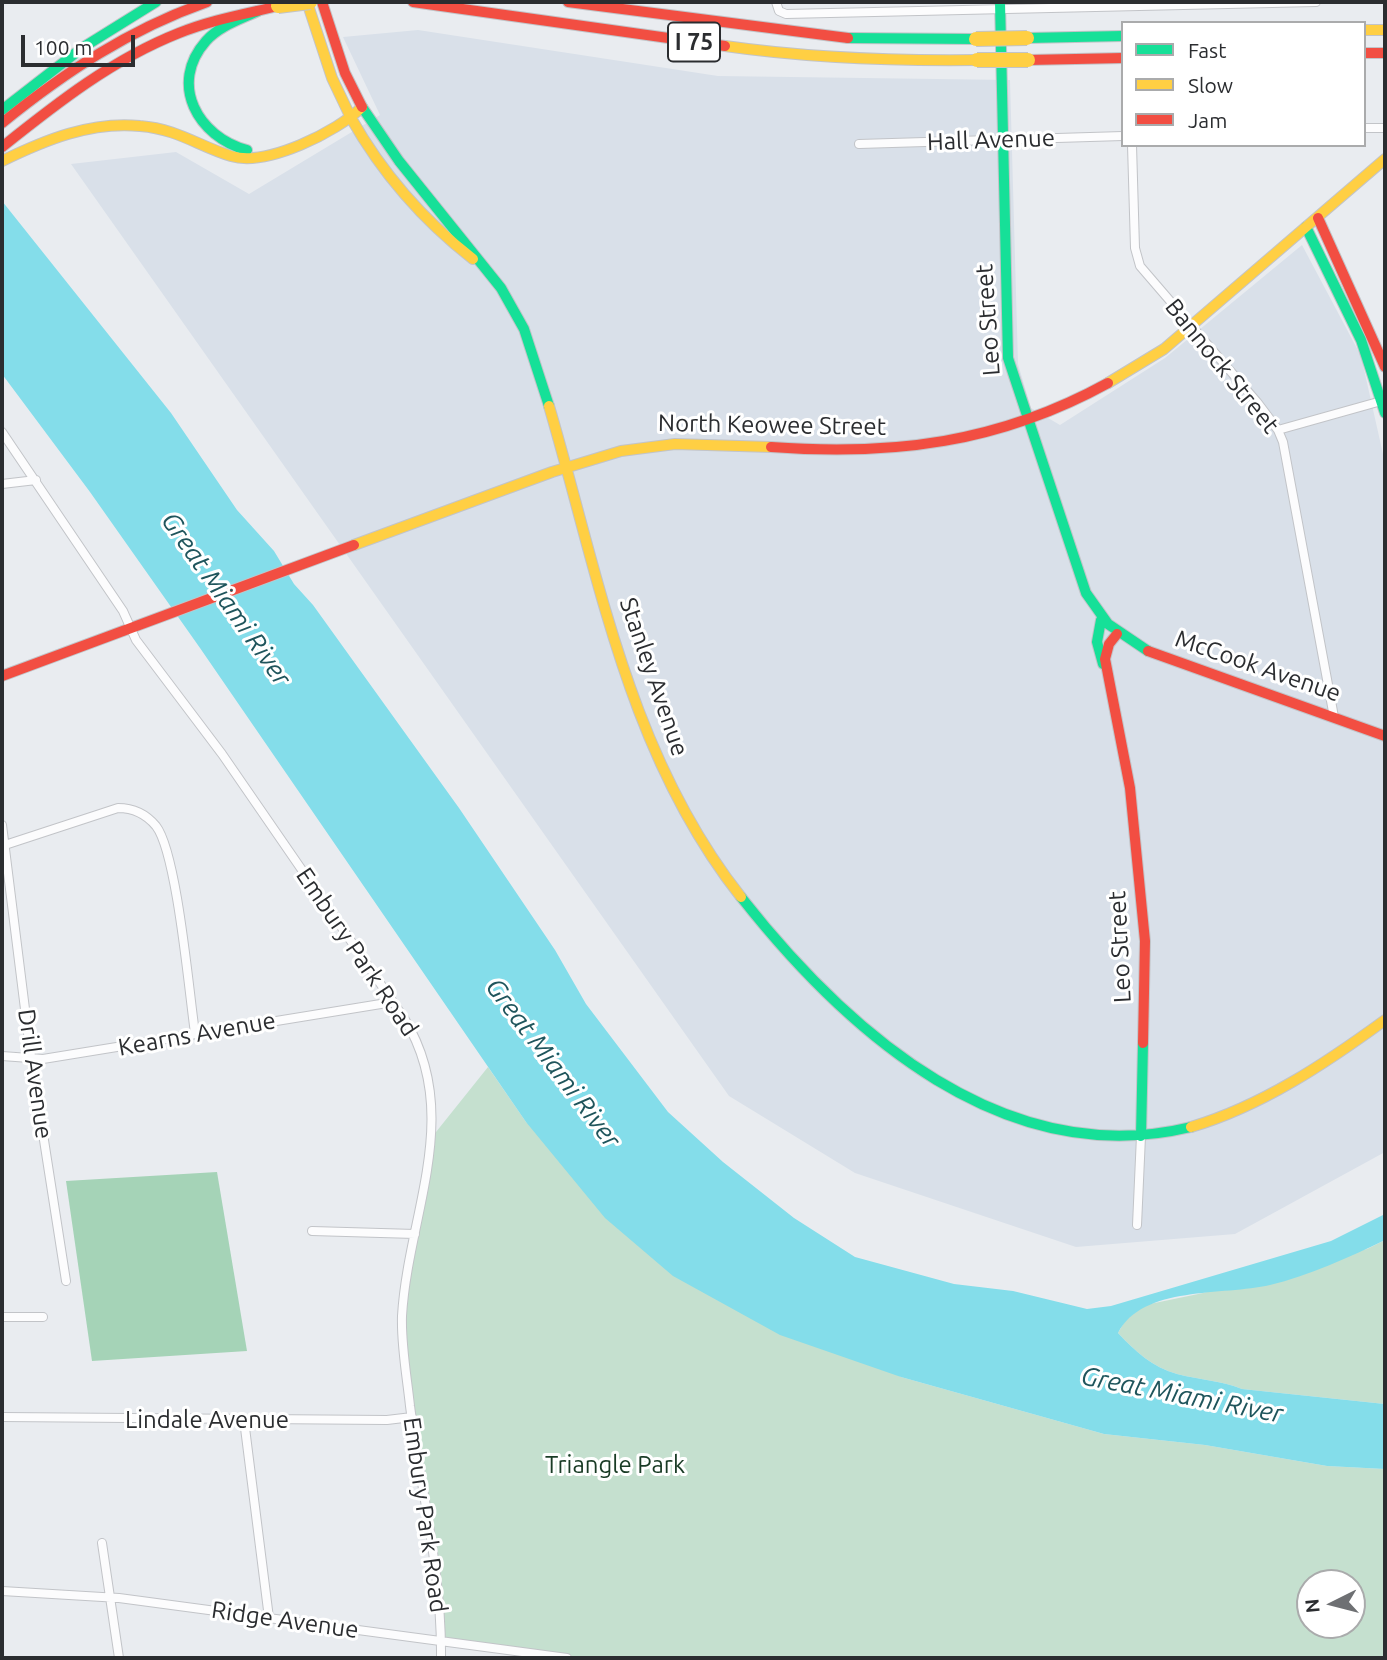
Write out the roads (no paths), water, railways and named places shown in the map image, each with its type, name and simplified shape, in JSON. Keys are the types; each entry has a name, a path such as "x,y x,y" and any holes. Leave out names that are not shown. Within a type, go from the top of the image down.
{"main road":[{"path":"2,110 82,48 156,2"},
{"path":"2,123 56,81 110,46 167,16 207,2"},
{"path":"6,144 63,100 141,50 179,33 278,6 309,2"},
{"name":"Stanley Avenue","path":"309,2 332,78 349,114 401,186 459,248 478,262"},
{"name":"Stanley Avenue","path":"322,2 345,73 362,107 399,161 501,288 524,328 626,675 652,747 703,845 764,929 796,966 853,1020 902,1058 947,1086 1004,1112 1051,1127 1126,1138 1212,1119 1271,1094 1322,1066 1385,1020"},
{"name":"I 75","path":"413,2 796,56 887,61 1121,58"},
{"name":"I 75","path":"568,2 807,35 862,39 1121,36"},
{"name":"Leo Street","path":"1000,5 1008,358 1080,579 1101,620 1117,634 1106,651 1106,669"},
{"path":"258,11 221,30 206,41 195,57 189,90 201,123 217,139 236,149 254,150 277,146 349,114"},
{"path":"1366,30 1385,30"},
{"path":"1366,53 1385,53"},
{"path":"2,161 24,149 78,129 130,124 189,137 218,153 246,159 265,158 362,107"},
{"name":"North Keowee Street","path":"2,676 319,556 620,452 669,444 844,451 897,449 954,440 1074,402 1119,378 1192,327 1385,159"},
{"path":"1318,218 1385,367"},
{"path":"1306,227 1361,340 1384,405"},
{"name":"Leo Street","path":"1101,620 1096,630 1096,641 1106,669 1130,788 1145,941 1141,1136"},
{"name":"McCook Avenue","path":"1117,634 1152,653 1385,736"}],"street":[{"path":"776,2 779,11 786,14 1000,5 1317,2"},
{"path":"1366,128 1385,128"},
{"name":"Hall Avenue","path":"859,144 1121,136"},
{"name":"Bannock Street","path":"1132,147 1136,256 1147,276 1278,429 1286,451 1334,717"},
{"path":"1278,429 1384,405"},
{"name":"Embury Park Road","path":"2,432 123,611 130,627 393,1002 421,1050 433,1098 432,1137 402,1317 441,1658"},
{"path":"2,484 36,480"},
{"path":"5,845 118,808 135,810 155,824 164,844 172,882 195,1033"},
{"name":"Drill Avenue","path":"2,825 31,1057 66,1281"},
{"name":"Kearns Avenue","path":"2,1056 43,1059 393,1002"},
{"name":"Leo Street","path":"1137,1225 1141,1136"},
{"path":"312,1231 415,1234"},
{"path":"2,1317 43,1317"},
{"name":"Lindale Avenue","path":"2,1418 387,1420 412,1417"},
{"path":"244,1419 269,1618"},
{"path":"102,1543 119,1658"},
{"name":"Ridge Avenue","path":"2,1591 110,1597 567,1658"}],"water":[{"name":"Great Miami River","path":"2,201 171,413 237,510 274,551 294,584 313,605 459,808 555,950 586,1004 668,1112 723,1162 794,1218 855,1257 954,1284 1013,1291 1087,1309 1111,1306 1331,1241 1385,1214 1385,1240 1358,1253 1270,1285 1165,1300 1146,1307 1130,1318 1118,1333 1144,1358 1177,1374 1242,1389 1385,1404 1385,1469 1327,1466 1205,1445 1104,1434 901,1377 780,1335 673,1276 605,1218 526,1122 200,648 90,492 2,374"}],"park label":[{"name":"Triangle Park","path":"615,1465"}]}
